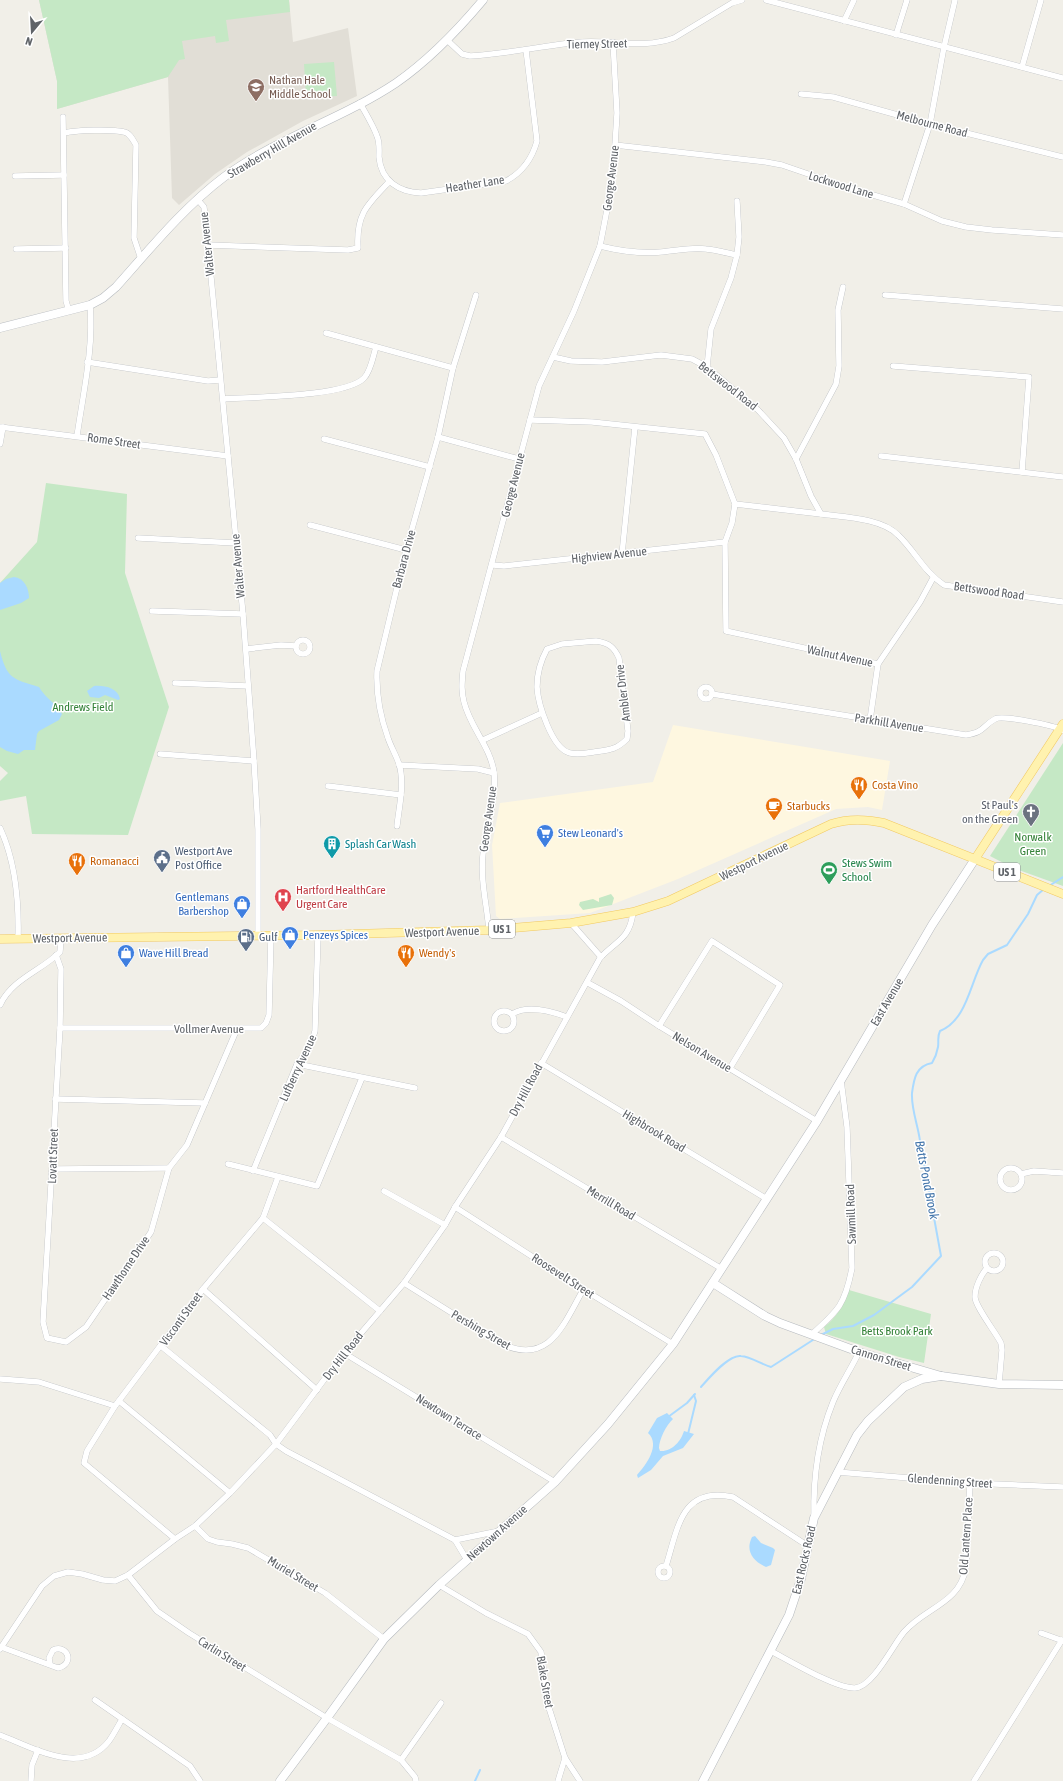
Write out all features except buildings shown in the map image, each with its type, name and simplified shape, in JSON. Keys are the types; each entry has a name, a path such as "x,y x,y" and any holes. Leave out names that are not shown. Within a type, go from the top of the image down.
{"main road":[{"name":"Strawberry Hill Avenue","path":"0,328 90,305 103,298 116,287 187,209 224,177 301,132 360,104 395,83 447,40 483,0"},
{"name":"East Avenue","path":"713,1283 817,1121 932,925 1062,728"},
{"name":"Westport Avenue","path":"0,939 318,935 489,930 572,923 633,912 668,901 840,821 866,819 884,823 975,859"},
{"name":"US 1","path":"975,859 1060,893"},
{"name":"Cannon Street","path":"713,1283 765,1316 859,1352 941,1376 999,1384 1063,1385"},
{"name":"Newtown Avenue","path":"280,1781 384,1639 439,1585 555,1482 608,1424 673,1344 713,1283"},
{"name":"East Rocks Road","path":"703,1781 771,1652 795,1600 814,1518 857,1435 868,1420 904,1387 922,1378 941,1376"}],"street":[{"name":"Tierney Street","path":"447,40 462,54 470,56 583,42 646,44 664,42 679,35 732,3 742,0"},
{"path":"766,0 791,5 844,21 1022,66 1063,78"},
{"path":"844,21 854,0"},
{"path":"896,34 907,0"},
{"path":"904,204 930,124 944,47 955,0"},
{"path":"1022,66 1041,0"},
{"name":"George Avenue","path":"489,930 483,856 494,788 494,774 483,740 464,704 462,688 463,672 493,565 539,386 576,305 600,246 611,189 615,145 617,113 613,42"},
{"name":"Heather Lane","path":"389,182 410,192 421,193 506,181 516,176 533,154 537,141 526,50"},
{"name":"Melbourne Road","path":"801,94 833,97 930,124 1063,157"},
{"path":"208,245 348,250 358,248 357,232 360,217 389,182 380,164 377,135 360,104"},
{"path":"63,117 66,301 69,311"},
{"path":"64,133 74,131 125,132 131,136 136,146 134,238 141,259"},
{"name":"Lockwood Lane","path":"615,145 782,165 849,188 904,204 942,221 966,227 1063,235"},
{"path":"15,176 64,176"},
{"name":"Walter Avenue","path":"198,200 204,207 246,649 258,829 258,935"},
{"path":"707,367 711,329 731,278 737,255 739,237 737,201"},
{"path":"600,246 621,251 642,253 683,249 706,249 737,255"},
{"path":"16,249 66,248"},
{"path":"796,459 836,384 839,366 838,310 843,287"},
{"name":"Barbara Drive","path":"397,826 401,795 399,765 388,740 380,713 377,691 377,671 406,550 438,437 453,368 476,295"},
{"path":"885,295 1063,309"},
{"path":"77,436 87,362 91,317 90,305"},
{"path":"326,333 453,368"},
{"path":"222,399 304,394 332,390 357,383 367,374 376,347"},
{"name":"Bettswood Road","path":"553,356 571,360 602,362 661,355 692,359 707,367 773,425 784,438 796,459 811,496 822,514"},
{"path":"87,362 208,380 220,380"},
{"path":"893,366 1029,377 1022,472"},
{"path":"530,420 592,422 705,434 716,455 735,504 732,523 725,542"},
{"path":"622,554 635,426"},
{"path":"0,444 1,427"},
{"name":"Rome Street","path":"1,427 228,456"},
{"path":"438,437 519,460"},
{"path":"324,439 430,466"},
{"path":"881,456 1063,477"},
{"name":"Bettswood Road","path":"735,504 822,514 877,523 898,534 933,578 944,585 1063,602"},
{"path":"310,525 406,550"},
{"path":"138,538 236,543"},
{"name":"Highview Avenue","path":"493,565 504,566 725,542"},
{"name":"Walnut Avenue","path":"725,542 726,631 878,664 920,602 933,578"},
{"path":"152,611 243,614"},
{"name":"Ambler Drive","path":"596,641 607,643 615,649 619,658 628,731 627,739 622,744 613,750 577,754 569,753 560,748 542,713 537,687 539,669 547,649 562,644 596,641"},
{"path":"246,649 281,645 296,646"},
{"path":"870,720 878,664"},
{"path":"175,683 248,686"},
{"name":"Parkhill Avenue","path":"712,694 966,735 977,733 995,718 1005,717 1062,728"},
{"path":"483,740 542,713"},
{"path":"160,754 254,761"},
{"path":"399,765 478,770 494,774"},
{"path":"328,786 401,795"},
{"path":"0,828 5,838 15,886 19,913 18,939"},
{"name":"Dry Hill Road","path":"1,1648 42,1586 54,1576 68,1572 82,1574 102,1580 114,1581 128,1575 174,1539 194,1526 230,1493 276,1444 344,1353 404,1283 445,1225 455,1207 501,1137 541,1063 588,983 601,957 624,937 632,924 633,912"},
{"path":"572,923 601,957"},
{"name":"Vollmer Avenue","path":"60,1028 261,1028 266,1024 269,1015 271,935"},
{"name":"Lufberry Avenue","path":"253,1171 297,1064 310,1047 315,1031 318,935"},
{"path":"0,1005 7,993 14,986 60,952 61,939"},
{"path":"659,1026 712,941 780,985 730,1068"},
{"name":"Lovatt Street","path":"56,955 61,969 60,1028 43,1322 47,1338 66,1342"},
{"name":"Nelson Avenue","path":"588,983 621,1001 659,1026 817,1121"},
{"path":"512,1014 517,1011 526,1010 545,1011 567,1017"},
{"name":"Hawthorne Drive","path":"66,1342 86,1327 151,1232 169,1168 187,1145 237,1029"},
{"name":"Highbrook Road","path":"541,1063 767,1199"},
{"path":"297,1064 415,1088"},
{"path":"228,1164 317,1186 362,1078"},
{"name":"Sawmill Road","path":"813,1335 843,1303 849,1285 852,1268 847,1126 841,1080"},
{"path":"55,1099 205,1103"},
{"name":"Merrill Road","path":"501,1137 722,1269"},
{"path":"53,1169 169,1168"},
{"path":"1021,1174 1034,1171 1063,1173"},
{"name":"Visconti Street","path":"174,1539 84,1463 87,1451 117,1403 203,1289 263,1218 278,1177"},
{"path":"384,1191 445,1225"},
{"name":"Roosevelt Street","path":"455,1207 583,1290 673,1344"},
{"path":"263,1218 380,1311"},
{"path":"987,1268 978,1282 975,1297 978,1306 1001,1343 1002,1350 999,1384"},
{"name":"Pershing Street","path":"404,1283 513,1350 541,1347 551,1342 559,1332 583,1290"},
{"path":"203,1289 317,1390"},
{"path":"161,1346 270,1435 276,1444 286,1451 455,1540 467,1560"},
{"path":"814,1518 813,1486 817,1455 833,1402 859,1352"},
{"name":"Newtown Terrace","path":"344,1353 555,1482"},
{"path":"0,1380 39,1382 117,1403 230,1493"},
{"name":"Glendenning Street","path":"837,1472 970,1483 1063,1487"},
{"name":"Old Lantern Place","path":"771,1652 838,1685 857,1688 866,1683 873,1677 897,1641 908,1628 954,1594 960,1587 966,1568 970,1483"},
{"path":"666,1566 682,1518 688,1507 698,1500 710,1496 722,1495 734,1497 808,1546"},
{"name":"Muriel Street","path":"194,1526 208,1539 248,1548 325,1593 384,1639"},
{"path":"455,1540 499,1531"},
{"name":"Carlin Street","path":"128,1575 157,1610 182,1629 327,1718 402,1760"},
{"name":"Blake Street","path":"439,1585 528,1634 541,1652 549,1708 565,1758 580,1781"},
{"path":"974,1781 1062,1640 1041,1634"},
{"path":"1,1648 50,1664"},
{"path":"95,1700 190,1766 200,1781"},
{"path":"416,1781 415,1777 402,1760 441,1703"},
{"path":"0,1735 38,1750 72,1759 83,1757 96,1751 108,1742 122,1719"},
{"path":"30,1781 32,1764 38,1750"},
{"path":"558,1781 565,1758"}],"shaded area":[{"name":"Nathan Hale Middle School","path":"39,0 289,0 293,42 348,28 357,96 303,121 247,152 215,174 179,205 172,198 168,77 57,109 57,81"},
{"path":"673,725 890,761 882,810 868,807 836,809 678,879 590,913 500,919 496,916 492,845 500,803 653,782"}],"green space":[{"path":"39,0 289,0 290,12 226,20 229,41 216,43 215,36 182,41 185,59 179,60 168,77 57,109 57,81"},
{"path":"334,62 337,96 306,98 304,64"},
{"name":"Andrews Field","path":"46,483 127,494 125,573 169,707 128,835 32,834 26,796 0,801 0,781 8,773 0,766 0,583 37,542"},
{"name":"Norwalk Green","path":"1063,743 1063,886 1013,868 990,856"},
{"path":"611,894 614,898 612,905 583,910 579,905 580,902 593,899 599,902 599,898"},
{"name":"Betts Brook Park","path":"849,1290 931,1314 924,1363 899,1357 826,1334 824,1327 839,1311"}],"water":[{"path":"14,577 23,581 28,591 29,598 21,603 0,610 0,583 6,579"},
{"path":"0,651 5,667 9,673 23,682 39,687 62,714 59,720 39,731 37,734 35,750 24,750 18,754 0,747"},
{"path":"94,686 102,686 114,690 119,695 120,699 118,700 105,695 99,698 90,697 87,691"},
{"path":"667,1413 673,1419 665,1429 659,1445 660,1451 672,1448 681,1438 684,1431 694,1434 683,1448 663,1456 651,1470 638,1478 637,1475 648,1460 653,1449 652,1438 648,1433 657,1418"},
{"path":"755,1536 761,1543 775,1550 771,1565 766,1567 754,1559 749,1547 752,1537"}],"waterway":[{"name":"Betts Pond Brook","path":"1049,886 1063,877"},
{"name":"Betts Pond Brook","path":"821,1335 833,1329 853,1326 874,1315 912,1287 941,1256 913,1105 912,1093 915,1078 922,1067 932,1063 937,1051 940,1031 949,1026 962,1010 983,960 988,954 1007,945 1028,914 1037,895 1044,889"},
{"name":"Betts Pond Brook","path":"701,1387 720,1367 736,1356 748,1358 771,1367 816,1338"},
{"name":"Betts Pond Brook","path":"668,1417 687,1403 695,1394"},
{"name":"Betts Pond Brook","path":"688,1434 696,1401 694,1395"},
{"name":"Betts Pond Brook","path":"475,1781 480,1770"}],"place":[{"name":"Nathan Hale Middle School","path":"256,102"},
{"name":"Costa Vino","path":"859,800"},
{"name":"Starbucks","path":"774,821"},
{"name":"St Paul's on the Green","path":"1031,827"},
{"name":"Stew Leonard's","path":"545,848"},
{"name":"Splash Car Wash","path":"332,859"},
{"name":"Westport Ave Post Office","path":"162,873"},
{"name":"Romanacci","path":"77,876"},
{"name":"Stews Swim School","path":"829,885"},
{"name":"Hartford HealthCare Urgent Care","path":"283,912"},
{"name":"Gentlemans Barbershop","path":"242,919"},
{"name":"Penzeys Spices","path":"290,950"},
{"name":"Gulf","path":"246,952"},
{"name":"Wave Hill Bread","path":"126,968"},
{"name":"Wendy's","path":"406,968"}]}
